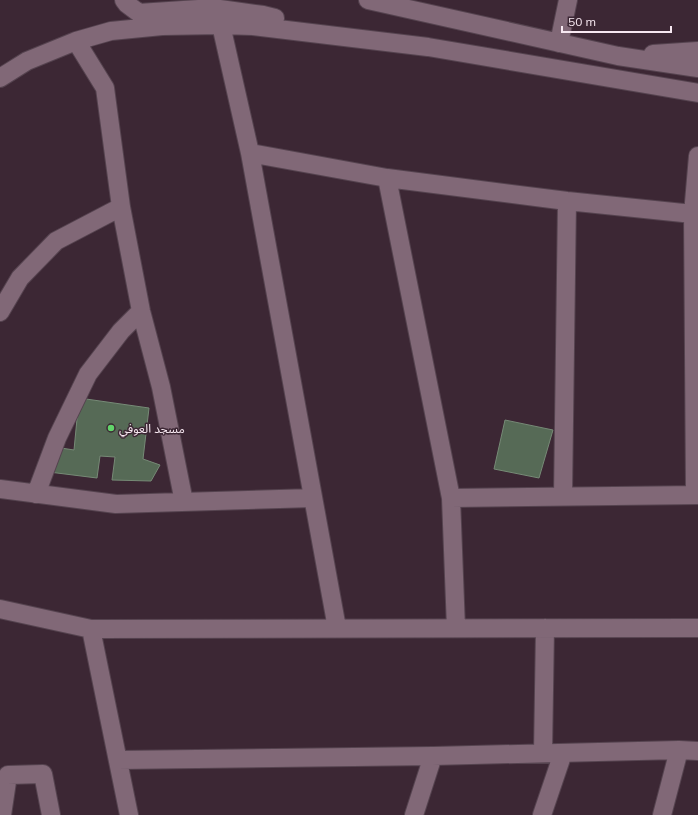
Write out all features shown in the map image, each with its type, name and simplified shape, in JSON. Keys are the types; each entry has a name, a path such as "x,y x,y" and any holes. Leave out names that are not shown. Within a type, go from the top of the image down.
{"street":[{"path":"124,0 139,13 213,8 263,15 364,39"},
{"path":"368,0 423,6 559,43 618,56 698,68"},
{"path":"559,43 568,0"},
{"path":"221,25 250,153 337,628"},
{"path":"0,78 27,61 76,41 111,30 162,26 221,25 253,26 428,47 698,93"},
{"path":"76,41 105,88 121,207 141,311 161,387 184,502"},
{"path":"618,56 698,51"},
{"path":"250,153 387,178 567,201 693,214"},
{"path":"451,498 696,494 693,214 698,156"},
{"path":"387,178 451,498 456,628"},
{"path":"563,496 567,201"},
{"path":"0,312 20,278 56,241 121,207"},
{"path":"36,494 57,438 88,374 121,331 141,311"},
{"path":"0,489 116,504 313,498"},
{"path":"0,609 91,629 698,628"},
{"path":"543,753 545,628"},
{"path":"91,629 129,815"},
{"path":"118,760 433,756 679,750 698,751"},
{"path":"662,815 679,750"},
{"path":"542,815 563,753"},
{"path":"414,815 433,756"},
{"path":"2,815 8,775 43,774 51,815"}],"building":[{"name":"مسجد العوفي","path":"79,398 149,408 143,459 160,465 151,481 112,480 115,457 100,456 97,478 49,472 61,448 74,450"},
{"path":"505,420 553,430 539,478 494,469"}],"place":[{"name":"مسجد العوفي","path":"111,428"}]}
